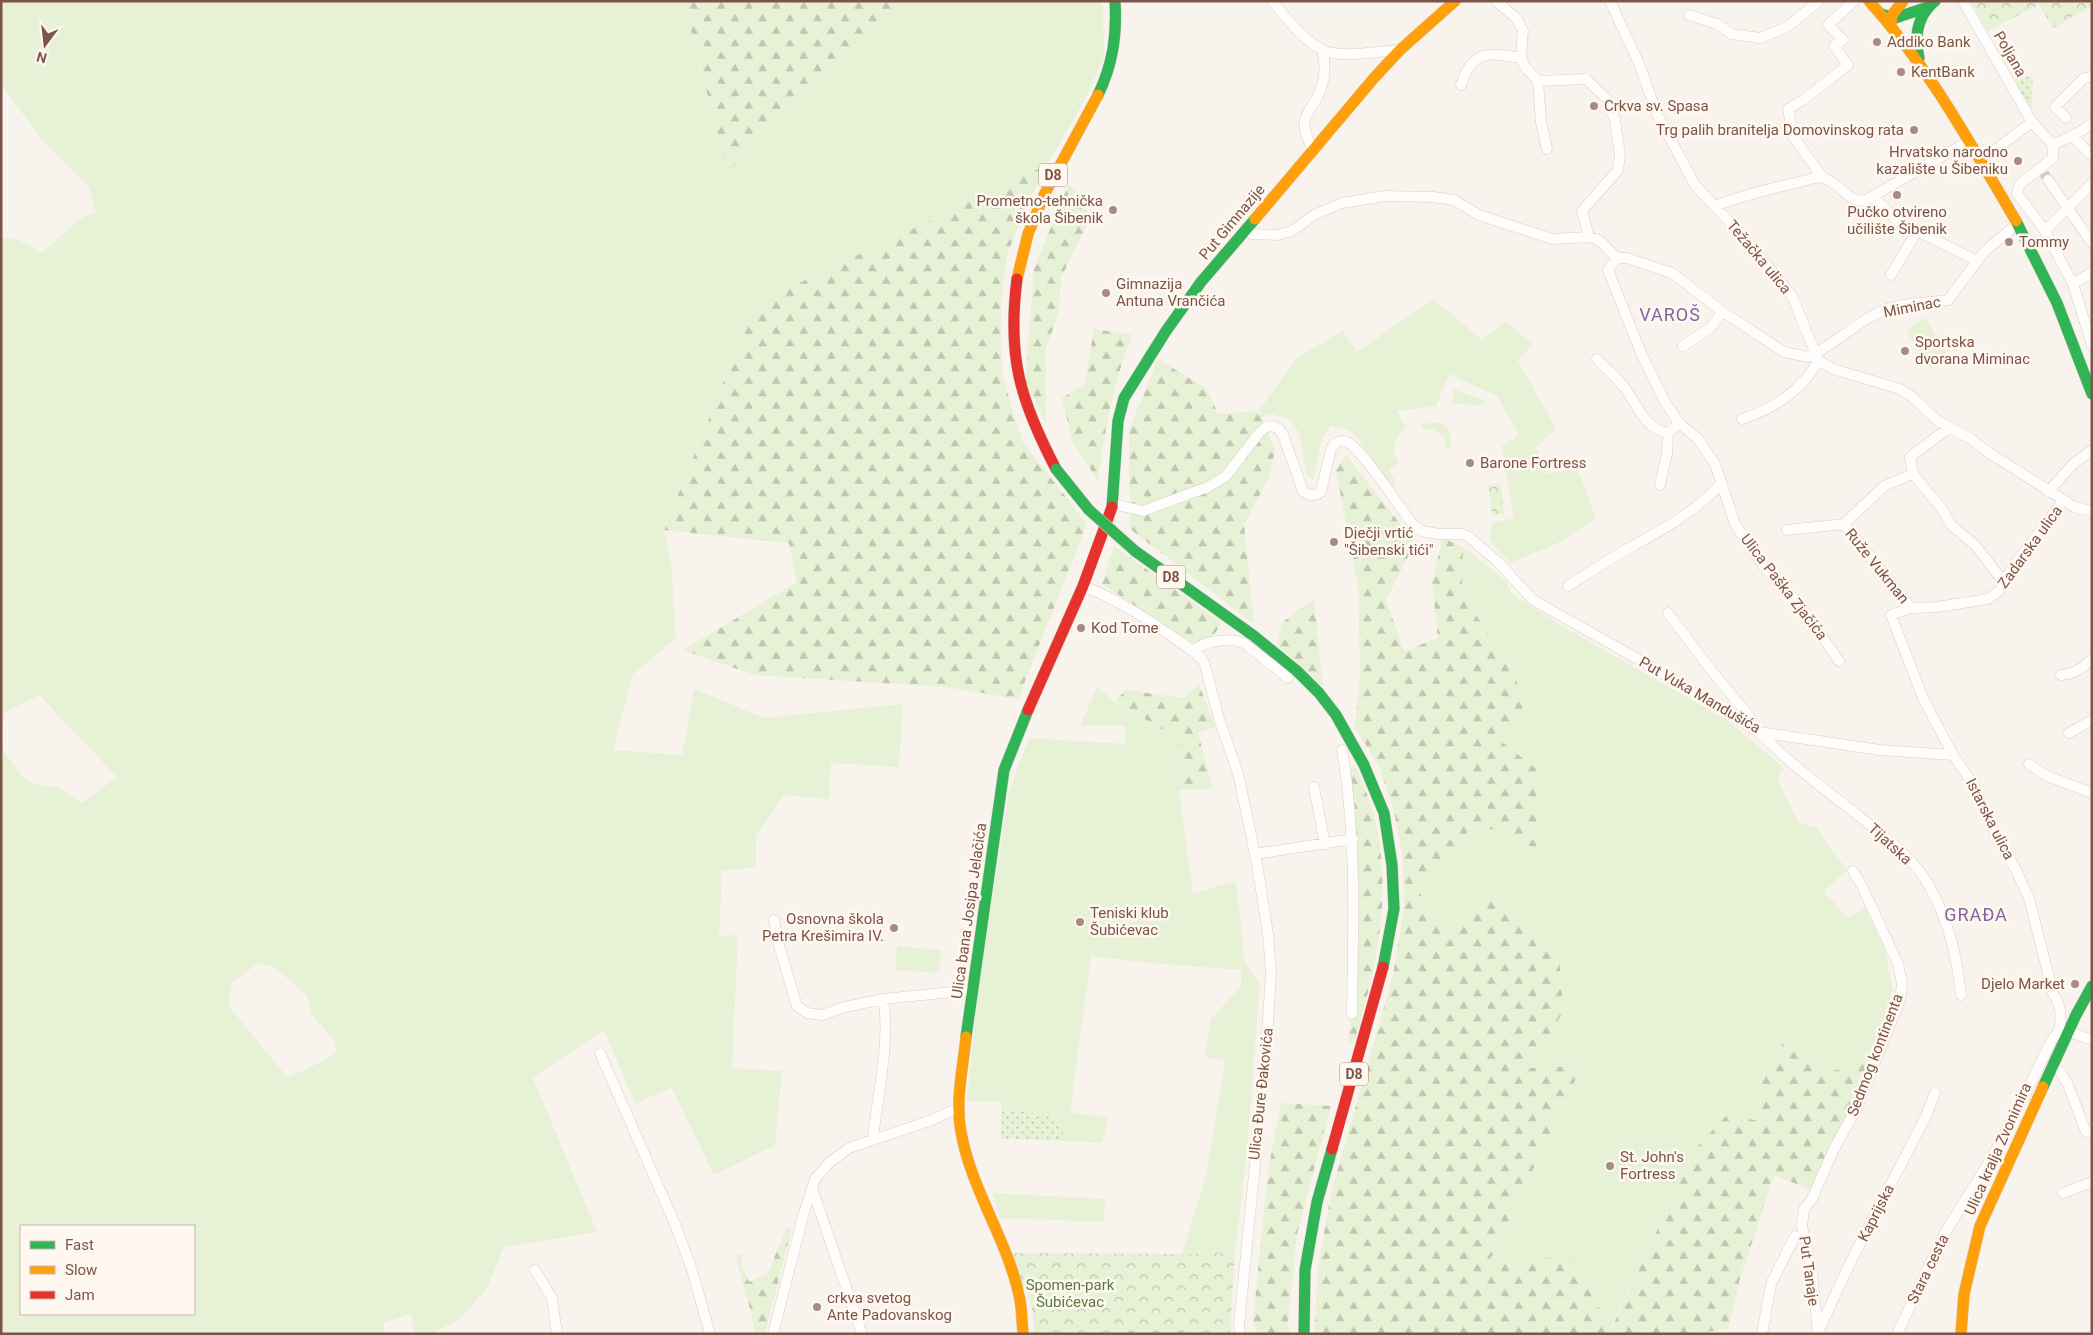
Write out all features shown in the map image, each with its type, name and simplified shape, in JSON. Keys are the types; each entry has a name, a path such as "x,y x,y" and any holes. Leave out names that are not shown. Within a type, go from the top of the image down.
{"main road":[{"name":"D8","path":"1115,1 1116,40 1105,84 1047,185 1024,241 1016,275 1012,334 1018,380 1034,428 1056,469 1089,510 1135,551 1254,636 1297,670 1319,693 1336,715 1364,765 1384,814 1392,865 1394,909 1380,981 1317,1202 1305,1270 1304,1334"},
{"name":"Put Gimnazije","path":"1113,504 1118,422 1124,398 1170,324 1201,282 1374,78 1400,50 1455,1"},
{"path":"1869,1 1888,20 1920,64 1969,141 2033,251 2052,292 2092,394"},
{"path":"1888,20 1903,1"},
{"path":"1888,20 1932,4"},
{"path":"1920,64 1916,49 1917,35 1922,16 1932,4"},
{"name":"Ulica bana Josipa Jelačića","path":"1023,1334 1020,1300 972,1170 961,1133 958,1108 972,990 1004,770 1032,699 1082,586 1113,504"},
{"name":"Ulica kralja Zvonimira","path":"1961,1334 1964,1294 1980,1226 2067,1032 2092,986"}],"street":[{"path":"1272,1 1310,41 1322,50 1336,54 1400,50"},
{"path":"1496,1 1516,18 1523,31 1522,58 1525,67 1538,81 1541,122 1547,149"},
{"name":"Težačka ulica","path":"1610,1 1640,66 1657,114 1696,185 1750,244 1792,296 1816,357"},
{"path":"1689,15 1717,24 1732,34 1760,38 1787,27 1819,1"},
{"path":"1854,1 1828,25 1843,40 1834,46 1848,66 1788,109 1793,136 1822,177 1840,186 1850,197 1860,201 1874,197 1969,141"},
{"name":"Poljana","path":"1964,1 2034,124 2053,145"},
{"path":"1313,150 1306,137 1304,126 1306,113 1322,86 1325,61 1322,50"},
{"path":"1461,85 1469,69 1484,55 1495,54 1522,58"},
{"path":"2066,118 2055,107 2084,78 2092,77"},
{"path":"1538,81 1586,79 1607,99 1615,120 1620,155 1618,170 1582,211 1589,238"},
{"path":"2046,173 2053,158 2053,145 2077,136 2092,123"},
{"path":"1986,156 2034,124"},
{"path":"2077,136 2092,155"},
{"path":"2092,242 2046,173 2040,168 2020,184 2017,193 2045,231 2073,284 2092,345"},
{"path":"1714,206 1761,190 1822,177"},
{"path":"2045,231 2092,184"},
{"path":"1245,230 1252,234 1277,235 1292,232 1314,215 1342,203 1384,196 1434,197 1454,200 1479,215 1552,239 1589,238 1599,240 1617,258 1627,258 1672,273 1723,312 1784,352 1816,357 1834,369 1900,389 1911,396 1938,421 1971,439 2048,492"},
{"path":"1874,197 1897,221 1977,261"},
{"name":"Miminac","path":"1742,419 1769,408 1794,390 1808,376 1816,357 1871,316 1889,308 1948,300 1986,251 2017,224"},
{"path":"1891,275 1917,231"},
{"name":"Ulica Paška Zjačića","path":"1617,258 1608,270 1651,375 1679,423 1698,439 1715,464 1735,524 1764,566 1803,609 1839,660"},
{"path":"2073,284 2092,272"},
{"path":"1683,346 1710,328 1723,312"},
{"path":"1597,359 1619,381 1651,425 1657,431 1668,433"},
{"path":"1660,485 1668,433 1679,423"},
{"name":"Put Vuka Mandušića","path":"1113,504 1143,511 1208,486 1226,476 1259,433 1273,426 1282,435 1303,491 1310,495 1316,495 1321,492 1331,449 1334,444 1340,441 1347,442 1360,455 1413,525 1422,531 1439,534 1462,534 1469,537 1512,576 1533,600 1759,732 1880,750 1954,755"},
{"path":"1950,427 1910,457 1914,474 1942,509 1951,525 1975,545 2003,581"},
{"name":"Zadarska ulica","path":"1891,615 1911,608 1937,607 1988,599 2000,590 2003,581 2064,500 2048,492 2073,464 2092,450"},
{"path":"1787,530 1844,524 1884,486 1914,474"},
{"path":"1568,586 1632,546 1664,530 1705,501 1721,484"},
{"path":"2064,500 2074,506 2092,511"},
{"name":"Ruže Vukman","path":"1844,524 1911,608"},
{"name":"Ulica Đure Đakovića","path":"1082,586 1102,593 1126,606 1202,659 1219,718 1238,773 1255,854 1268,934 1271,971 1266,1053 1239,1325 1240,1334"},
{"path":"1668,613 1749,716 1748,724"},
{"name":"Istarska ulica","path":"1891,615 1923,698 1954,755 1973,784 1993,829 2029,898 2053,992 2060,1007 2067,1032"},
{"path":"1193,651 1201,645 1235,640 1244,642 1288,678"},
{"path":"2061,675 2066,675 2083,667 2092,658"},
{"path":"2069,733 2092,720"},
{"name":"Tijatska","path":"1759,732 1819,784 1883,835 1924,878 1935,898 1951,936 1958,963 1962,995"},
{"path":"1342,750 1353,839 1352,1014"},
{"path":"2029,764 2047,776 2092,792"},
{"path":"1314,787 1325,844"},
{"path":"1255,854 1353,839"},
{"name":"Sedmog kontinenta","path":"1804,1209 1812,1199 1833,1151 1858,1105 1900,1000 1902,984 1898,964 1862,886 1853,871"},
{"path":"774,920 780,949 797,1006 807,1013 822,1015 845,1007 883,999 972,990"},
{"path":"873,1139 885,1032 886,1014 883,999"},
{"path":"2067,1032 2092,1040"},
{"name":"Stara cesta","path":"1898,1334 1943,1236 1991,1159 2052,1040 2067,1032"},
{"path":"600,1053 675,1224 692,1270 710,1334"},
{"path":"2060,1070 2089,1132"},
{"name":"Kaprijska","path":"1818,1334 1851,1261 1926,1116 1935,1093"},
{"path":"773,1334 815,1179 838,1155 849,1148 932,1120 958,1108"},
{"path":"2063,1193 2092,1182"},
{"path":"812,1188 862,1334"},
{"name":"Put Tanaje","path":"1804,1209 1802,1226 1812,1272 1818,1334"},
{"path":"1762,1334 1771,1284 1794,1236"},
{"path":"535,1270 552,1298 557,1334"}],"green space":[{"path":"1,1 683,1 728,172 907,1 1100,1 1103,8 1104,57 1087,96 1047,165 755,304 664,530 671,560 676,638 633,674 613,750 682,755 694,689 764,718 903,704 899,767 831,763 829,799 784,795 756,836 756,867 722,871 719,936 738,935 732,1068 782,1071 775,1145 714,1175 672,1088 635,1103 604,1030 533,1078 597,1232 504,1247 487,1288 459,1320 431,1334 414,1334 411,1314 383,1323 385,1334 1,1334 1,747 21,775 32,784 60,788 82,803 117,777 39,695 4,713 1,735 1,238 19,240 42,253 79,219 96,212 89,187 39,136 1,84","holes":["259,963 276,968 307,996 311,1014 333,1039 337,1053 301,1072 287,1077 228,1005 232,982"]},
{"path":"683,1 907,1 728,172"},
{"path":"1971,1 2092,1 2092,6 2053,28 2039,5 1987,31"},
{"path":"2018,77 2033,77 2031,111 2014,79"},
{"path":"1047,165 1024,211 1007,255 1001,306 1002,374 1022,441 1087,524 1018,699 946,687 754,675 683,650 797,582 789,543 664,530 755,304"},
{"path":"1069,183 1091,217 1061,278 1059,313 1046,348 1046,424 1025,381 1034,269"},
{"path":"1433,299 1482,340 1506,321 1532,344 1518,361 1556,428 1536,447 1546,474 1577,467 1596,519 1556,544 1510,563 1489,539 1492,523 1514,518 1502,446 1519,435 1497,396 1449,374 1436,406 1397,411 1406,427 1397,438 1393,451 1399,463 1389,470 1396,483 1391,488 1356,436 1352,432 1340,427 1331,426 1322,439 1313,480 1307,476 1299,433 1291,420 1272,414 1261,417 1259,411 1296,358 1343,331 1357,352"},
{"path":"1925,318 1948,356 1928,368 1906,330"},
{"path":"1094,329 1132,335 1110,407 1098,481 1072,441 1062,398 1085,384"},
{"path":"1158,359 1207,389 1218,414 1259,411 1275,451 1268,479 1244,525 1254,624 1130,529 1129,430"},
{"path":"1454,389 1486,402 1482,405 1451,404"},
{"path":"1440,422 1449,429 1452,450 1446,447 1444,437 1433,429 1424,430 1421,424"},
{"path":"1346,455 1415,543 1386,600 1404,651 1438,638 1432,581 1443,538 1463,547 1462,595 1514,670 1525,717 1499,740 1538,770 1543,852 1475,822 1440,870 1419,891 1447,942 1488,899 1559,953 1563,1012 1530,1068 1582,1066 1489,1262 1570,1257 1611,1329 1695,1149 1727,1115 1759,1121 1762,1079 1785,1040 1825,1074 1871,1058 1854,1102 1811,1190 1774,1175 1739,1282 1728,1329 1690,1334 1314,1334 1318,1268 1331,1193 1393,975 1404,906 1403,859 1394,811 1378,764 1355,728 1360,672 1358,586 1336,471"},
{"path":"1501,484 1504,514 1492,515 1488,485"},
{"path":"1114,546 1222,623 1203,650 1102,584"},
{"path":"1463,547 1506,581 1512,594 1565,628 1727,720 1784,768 1777,778 1799,823 1816,827 1847,870 1824,891 1847,918 1865,908 1885,950 1893,990 1871,1058 1825,1074 1785,1040 1762,1079 1759,1121 1695,1149 1610,1329 1489,1262 1582,1066 1530,1068 1562,1012 1447,942 1419,891 1440,870 1475,822 1543,852 1499,740 1514,670 1462,595"},
{"path":"1314,599 1323,687 1277,644 1283,622"},
{"path":"1199,684 1215,727 1198,733 1213,789 1179,790 1178,739 1115,701 1126,690 1183,698"},
{"name":"Teniski klub Šubićevac","path":"1097,687 1115,702 1178,739 1179,790 1193,894 1236,881 1245,963 1260,984 1246,1159 1235,1252 1182,1254 1206,1175 1225,1061 1205,1057 1211,1019 1241,986 1241,970 1149,963 1091,956 1070,1112 1108,1118 1102,1143 1067,1141 1055,1116 1002,1109 1001,1102 967,1101 978,993 1009,791 1029,738 1126,744 1125,726 1080,726"},
{"path":"1355,766 1375,820 1380,848 1382,905 1380,933 1369,988 1354,1043 1348,1043 1354,993 1349,767"},
{"path":"897,946 941,950 939,973 895,970"},
{"path":"1281,1103 1331,1106 1297,1234 1288,1321 1290,1334 1256,1334 1253,1321 1268,1171"},
{"path":"1002,1109 1055,1116 1067,1141 1001,1139"},
{"path":"993,1193 1105,1199 1104,1222 1000,1218"},
{"path":"792,1228 765,1334 754,1334 751,1314 736,1255 743,1253 741,1264 749,1282 768,1273 786,1229"},
{"name":"Spomen-park Šubićevac","path":"1235,1252 1230,1334 1034,1334 1032,1309 1011,1253 1182,1254"}],"tunnel":[{"path":"2044,173 2048,180"}],"traffic: fast":[{"path":"1098,95 1113,49 1115,1"},
{"path":"1919,58 1918,27 1924,13 1935,1"},
{"path":"1881,14 1895,18 1928,7"},
{"path":"1112,507 1118,421 1124,398 1166,331 1201,282 1255,219"},
{"path":"2016,221 2057,303 2092,394"},
{"path":"1056,469 1089,510 1135,551"},
{"path":"1135,551 1254,636 1297,671 1319,693 1336,715 1364,765 1384,813 1392,865 1394,909 1383,967"},
{"path":"966,1037 1004,770 1028,710"},
{"path":"2043,1087 2076,1015 2092,986"},
{"path":"1304,1334 1305,1270 1317,1202 1332,1149"}],"traffic: slow":[{"path":"1255,219 1374,78 1400,50 1455,1"},
{"path":"1869,1 1891,26 1930,80 1966,135 2016,221"},
{"path":"1891,25 1892,15 1903,1"},
{"path":"1017,279 1028,234 1044,195 1098,95"},
{"path":"966,1037 959,1096 961,1132 973,1175 1008,1257 1015,1279 1021,1304 1023,1334"},
{"path":"1961,1334 1964,1294 1980,1226 2043,1087"}],"traffic: jam":[{"path":"1017,279 1014,332 1015,355 1019,377 1033,421 1056,469"},
{"path":"1028,710 1083,586 1112,507"},
{"path":"1332,1149 1383,967"}],"place":[{"name":"Addiko Bank","path":"1877,42"},
{"name":"KentBank","path":"1901,72"},
{"name":"Crkva sv. Spasa","path":"1594,106"},
{"name":"Trg palih branitelja Domovinskog rata","path":"1914,130"},
{"name":"Hrvatsko narodno kazalište u Šibeniku","path":"2018,161"},
{"name":"Pučko otvireno učilište Šibenik","path":"1897,195"},
{"name":"Prometno-tehnička škola Šibenik","path":"1113,210"},
{"name":"Tommy","path":"2009,242"},
{"name":"Gimnazija Antuna Vrančića","path":"1106,293"},
{"name":"Sportska dvorana Miminac","path":"1905,351"},
{"name":"Barone Fortress","path":"1470,463"},
{"name":"Dječji vrtić \"Šibenski tići\"","path":"1334,542"},
{"name":"Kod Tome","path":"1081,628"},
{"name":"Teniski klub Šubićevac","path":"1080,922"},
{"name":"Osnovna škola Petra Krešimira IV.","path":"894,928"},
{"name":"Djelo Market","path":"2075,984"},
{"name":"St. John's Fortress","path":"1610,1166"},
{"name":"crkva svetog Ante Padovanskog","path":"817,1307"}],"district":[{"name":"VAROŠ","path":"1670,315"},
{"name":"GRAĐA","path":"1976,915"}]}
